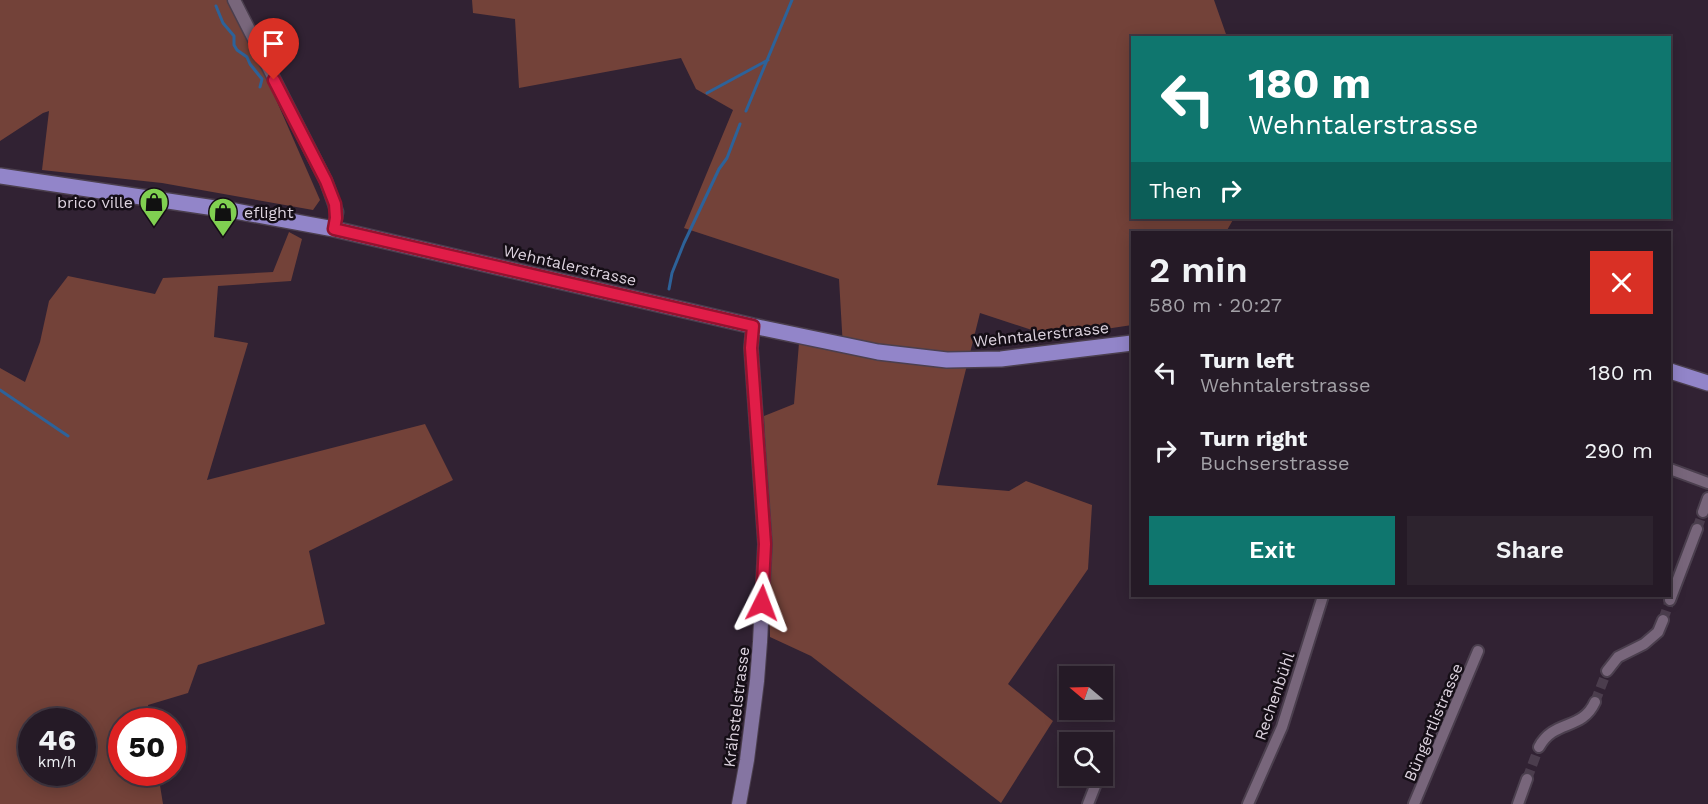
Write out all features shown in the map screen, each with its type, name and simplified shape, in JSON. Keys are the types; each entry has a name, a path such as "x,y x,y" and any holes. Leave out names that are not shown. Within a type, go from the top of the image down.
{"main road":[{"name":"Wehntalerstrasse","path":"0,176 235,211 334,229 753,326 878,352 947,360 1001,359 1131,343"},
{"name":"Krähstelstrasse","path":"739,804 757,681 765,544 751,348 753,326"},
{"path":"1671,371 1708,382"}],"street":[{"path":"234,0 326,181 337,212 334,229"},
{"path":"1671,469 1708,483"},
{"path":"1703,512 1708,498"},
{"path":"1670,600 1697,529"},
{"name":"Rechenbühl","path":"1248,804 1282,727 1323,597"},
{"path":"1607,671 1618,657 1644,644 1658,632 1663,620"},
{"name":"Büngertlistrasse","path":"1414,804 1478,651"},
{"path":"1539,747 1548,734 1557,728 1579,721 1591,711 1595,702"},
{"path":"1518,804 1527,778"},
{"path":"1088,804 1095,786"}],"shaded area":[{"path":"0,0 227,0 271,88 320,200 313,210 162,183 42,170 49,111 0,141"},
{"path":"472,0 1214,0 1227,36 1131,36 1131,219 1233,219 1227,231 1131,231 1131,325 1053,337 980,313 937,485 1009,491 1026,481 1092,505 1088,569 1008,684 1053,721 1001,803 811,656 770,637 764,416 794,404 799,343 843,348 839,279 684,228 733,110 696,89 681,58 519,88 515,19 473,13"},
{"path":"289,232 302,239 291,281 218,286 214,337 248,343 207,480 425,424 453,480 309,551 325,624 198,665 188,693 148,705 148,708 108,708 108,786 160,786 163,804 0,804 0,368 25,382 40,342 49,301 68,276 155,294 163,278 273,272"}],"waterway":[{"path":"746,111 792,0"},
{"path":"216,6 223,23 234,36 234,45 237,50 247,57 262,79 260,87"},
{"path":"707,93 768,60"},
{"path":"669,289 672,273 684,243 719,169 727,158 740,124"},
{"path":"0,390 68,436"}],"tunnel":[{"path":"1697,529 1703,512"},
{"path":"1663,620 1670,600"},
{"path":"1595,702 1607,671"},
{"path":"1527,779 1539,747"}],"place":[{"name":"brico ville","path":"154,228"},
{"name":"eflight","path":"223,238"}],"route":[{"path":"274,80 326,181 337,212 334,229 753,326 751,348 765,544 762,603"}]}
